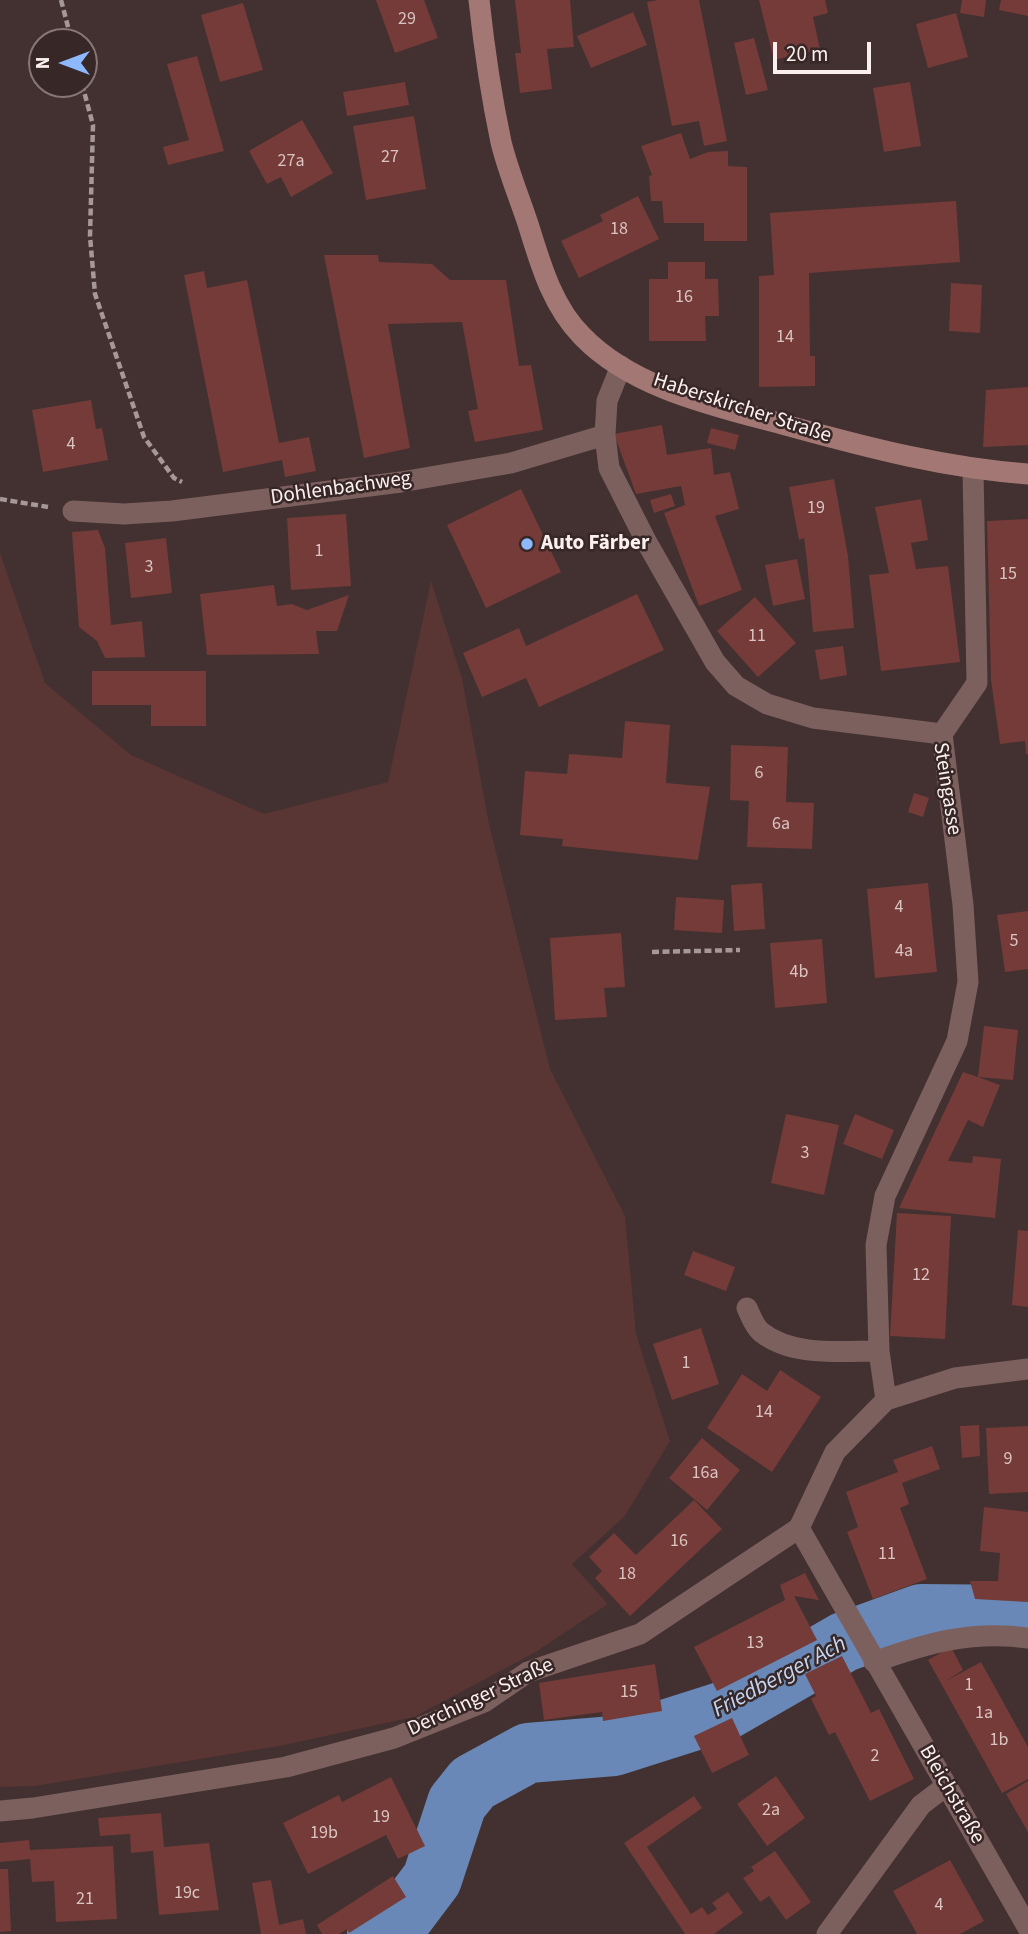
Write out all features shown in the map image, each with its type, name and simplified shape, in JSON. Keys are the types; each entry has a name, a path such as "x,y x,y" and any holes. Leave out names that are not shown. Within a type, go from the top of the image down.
{"street":[{"name":"Haberskircher Straße","path":"479,0 502,144 543,271 563,312 583,337 621,366 676,392 760,418 917,460 973,470 1028,474"},
{"name":"Steingasse","path":"621,366 607,401 605,435 609,468 707,653 736,686 767,704 813,718 942,734 963,905 968,982 957,1041 885,1196 876,1245 879,1351 886,1400"},
{"name":"Dohlenbachweg","path":"73,511 124,514 172,511 401,482 512,463 605,435"},
{"path":"942,734 976,683 973,470"},
{"path":"747,1308 758,1330 779,1343 818,1350 879,1351"},
{"path":"799,1528 835,1452 886,1400 955,1378 1028,1369"},
{"name":"Bleichstraße","path":"799,1528 1028,1928"},
{"name":"Derchinger Straße","path":"0,1811 286,1767 394,1738 484,1702 528,1672 640,1634 799,1528"},
{"path":"872,1658 965,1635 997,1633 1028,1638"},
{"path":"827,1934 921,1805 946,1786"}],"path":[{"path":"61,0 68,28"},
{"path":"86,98 93,125 90,236 94,294 144,437 174,478 187,483"},
{"path":"0,499 73,511"},
{"path":"652,953 740,950"}],"shaded area":[{"path":"0,553 45,683 131,755 264,814 388,782 431,581 462,678 489,824 550,1069 625,1216 636,1334 670,1441 625,1516 572,1564 608,1604 534,1653 414,1717 279,1746 35,1786 0,1787"}],"building":[{"path":"376,0 424,0 438,38 395,53"},
{"path":"515,0 570,0 574,47 547,49 552,89 520,93 515,53 521,53"},
{"path":"699,0 727,141 704,146 699,121 672,126 647,2"},
{"path":"759,0 825,0 828,13 813,17 820,49 774,60"},
{"path":"962,0 986,0 984,17 960,13"},
{"path":"1001,0 1028,0 1028,16 999,10"},
{"path":"243,3 263,70 220,82 201,15"},
{"path":"633,12 647,45 591,68 577,36"},
{"path":"956,13 968,57 928,68 916,24"},
{"path":"754,38 768,90 746,95 734,43"},
{"path":"197,56 224,151 168,165 163,147 189,140 167,64"},
{"path":"405,82 409,105 347,116 343,92"},
{"path":"910,82 921,146 884,152 873,88"},
{"path":"414,116 426,189 366,200 353,126"},
{"path":"302,120 333,173 291,197 281,177 267,184 249,151"},
{"path":"681,133 690,159 708,152 728,151 728,166 747,167 747,241 704,241 704,223 664,223 662,201 651,201 649,176 652,175 641,146"},
{"path":"638,196 659,239 579,278 561,241 603,221 600,215"},
{"path":"956,201 960,262 809,273 810,356 815,356 815,386 759,387 759,276 774,275 770,213"},
{"path":"324,255 378,255 379,262 432,264 450,280 506,280 519,366 531,365 543,430 475,442 468,411 478,409 462,322 388,324 410,448 364,458"},
{"path":"668,262 705,262 705,279 718,279 719,316 705,316 706,341 649,341 649,279 668,279"},
{"path":"204,271 207,288 247,280 279,443 309,437 316,471 285,477 282,460 223,472 184,275"},
{"path":"951,283 982,285 980,333 949,331"},
{"path":"1028,387 1028,445 983,447 986,390"},
{"path":"91,400 96,429 102,428 108,460 43,472 32,410"},
{"path":"662,425 667,455 711,448 714,475 730,472 739,509 715,516 742,590 699,606 664,513 685,505 681,486 636,494 614,434"},
{"path":"711,428 739,435 735,450 707,443"},
{"path":"834,479 848,556 854,628 813,632 804,538 799,540 789,487"},
{"path":"521,489 561,572 486,608 447,525"},
{"path":"671,494 675,506 654,513 650,500"},
{"path":"921,499 928,540 911,543 916,569 948,566 960,662 881,671 869,575 889,573 875,507"},
{"path":"346,514 351,586 291,590 287,518"},
{"path":"1028,519 1026,754 1025,741 1000,744 991,680 987,521"},
{"path":"98,530 105,548 111,625 142,621 145,657 105,658 97,641 79,627 72,532"},
{"path":"166,538 172,593 131,598 125,543"},
{"path":"797,559 805,599 773,606 765,565"},
{"path":"274,585 277,606 292,604 307,610 349,595 337,631 316,631 319,654 207,655 200,594"},
{"path":"637,594 664,650 539,707 526,678 482,697 463,653 519,628 526,646"},
{"path":"755,597 796,643 758,677 717,631"},
{"path":"843,646 847,675 820,680 815,650"},
{"path":"92,671 206,671 206,726 151,726 151,705 92,705"},
{"path":"625,721 670,725 666,783 710,787 698,860 562,846 563,839 520,835 525,771 567,774 569,754 622,758"},
{"path":"731,745 788,747 786,802 814,803 812,849 747,847 749,801 730,800"},
{"path":"914,793 929,798 923,817 908,812"},
{"path":"762,883 765,929 734,931 731,885"},
{"path":"928,883 937,972 875,978 867,889"},
{"path":"676,897 724,900 722,933 674,930"},
{"path":"1028,911 1028,969 1005,972 997,915"},
{"path":"621,933 625,987 604,988 607,1017 555,1020 550,938"},
{"path":"822,939 827,1003 775,1008 770,943"},
{"path":"984,1026 1018,1030 1013,1080 978,1077"},
{"path":"963,1072 1000,1085 983,1127 968,1120 948,1161 972,1163 973,1156 1001,1159 995,1218 899,1208"},
{"path":"786,1114 839,1125 824,1195 771,1183"},
{"path":"855,1114 894,1130 882,1159 843,1144"},
{"path":"897,1213 951,1216 945,1339 890,1336"},
{"path":"1018,1230 1028,1231 1028,1307 1012,1305"},
{"path":"693,1251 735,1267 726,1291 684,1275"},
{"path":"701,1328 719,1384 672,1400 653,1344"},
{"path":"780,1370 821,1397 772,1472 707,1428 742,1374 767,1391"},
{"path":"979,1425 980,1456 962,1458 960,1426"},
{"path":"1028,1426 1028,1492 989,1494 986,1428"},
{"path":"702,1438 740,1470 707,1510 669,1478"},
{"path":"932,1446 940,1469 902,1483 909,1504 900,1508 927,1579 873,1599 847,1532 858,1527 846,1492 898,1472 893,1460"},
{"path":"694,1500 722,1529 630,1616 595,1578 602,1571 589,1557 614,1533 636,1555"},
{"path":"984,1507 1028,1512 1028,1602 975,1599 970,1581 998,1581 1000,1553 980,1551"},
{"path":"805,1573 819,1600 794,1596 817,1640 717,1691 694,1647 785,1600 780,1585"},
{"path":"951,1647 963,1670 946,1681 981,1662 1028,1747 1028,1779 1002,1793 928,1660"},
{"path":"842,1656 871,1713 879,1709 914,1779 870,1801 835,1732 829,1735 811,1699 816,1696 805,1674"},
{"path":"655,1664 662,1711 603,1721 602,1712 544,1720 539,1683"},
{"path":"732,1718 749,1755 712,1773 694,1736"},
{"path":"776,1776 805,1818 767,1846 737,1804"},
{"path":"391,1777 425,1846 398,1859 386,1835 308,1874 283,1823 339,1795 342,1802"},
{"path":"1028,1781 1028,1832 1006,1794"},
{"path":"694,1796 702,1808 647,1847 691,1914 702,1907 708,1915 717,1909 712,1903 728,1892 743,1913 714,1934 685,1934 624,1843"},
{"path":"161,1813 164,1847 209,1843 219,1910 159,1915 153,1851 131,1853 130,1834 100,1836 98,1818"},
{"path":"29,1840 30,1850 113,1846 117,1919 56,1922 54,1881 32,1882 30,1859 0,1862 0,1843"},
{"path":"775,1851 811,1902 786,1920 769,1896 760,1902 743,1878 754,1871 751,1867"},
{"path":"950,1860 984,1921 960,1934 917,1934 893,1891"},
{"path":"0,1869 8,1869 11,1931 0,1932"},
{"path":"393,1876 406,1897 349,1933 347,1929 339,1934 322,1934 317,1925"},
{"path":"271,1880 279,1925 303,1919 306,1934 261,1934 252,1883"}],"waterway":[{"name":"Friedberger Ach","path":"377,1934 398,1924 432,1879 457,1803 473,1783 528,1753 614,1746 724,1711 844,1642 921,1614 1028,1615"}],"place":[{"name":"Auto Färber","path":"527,544"}]}
